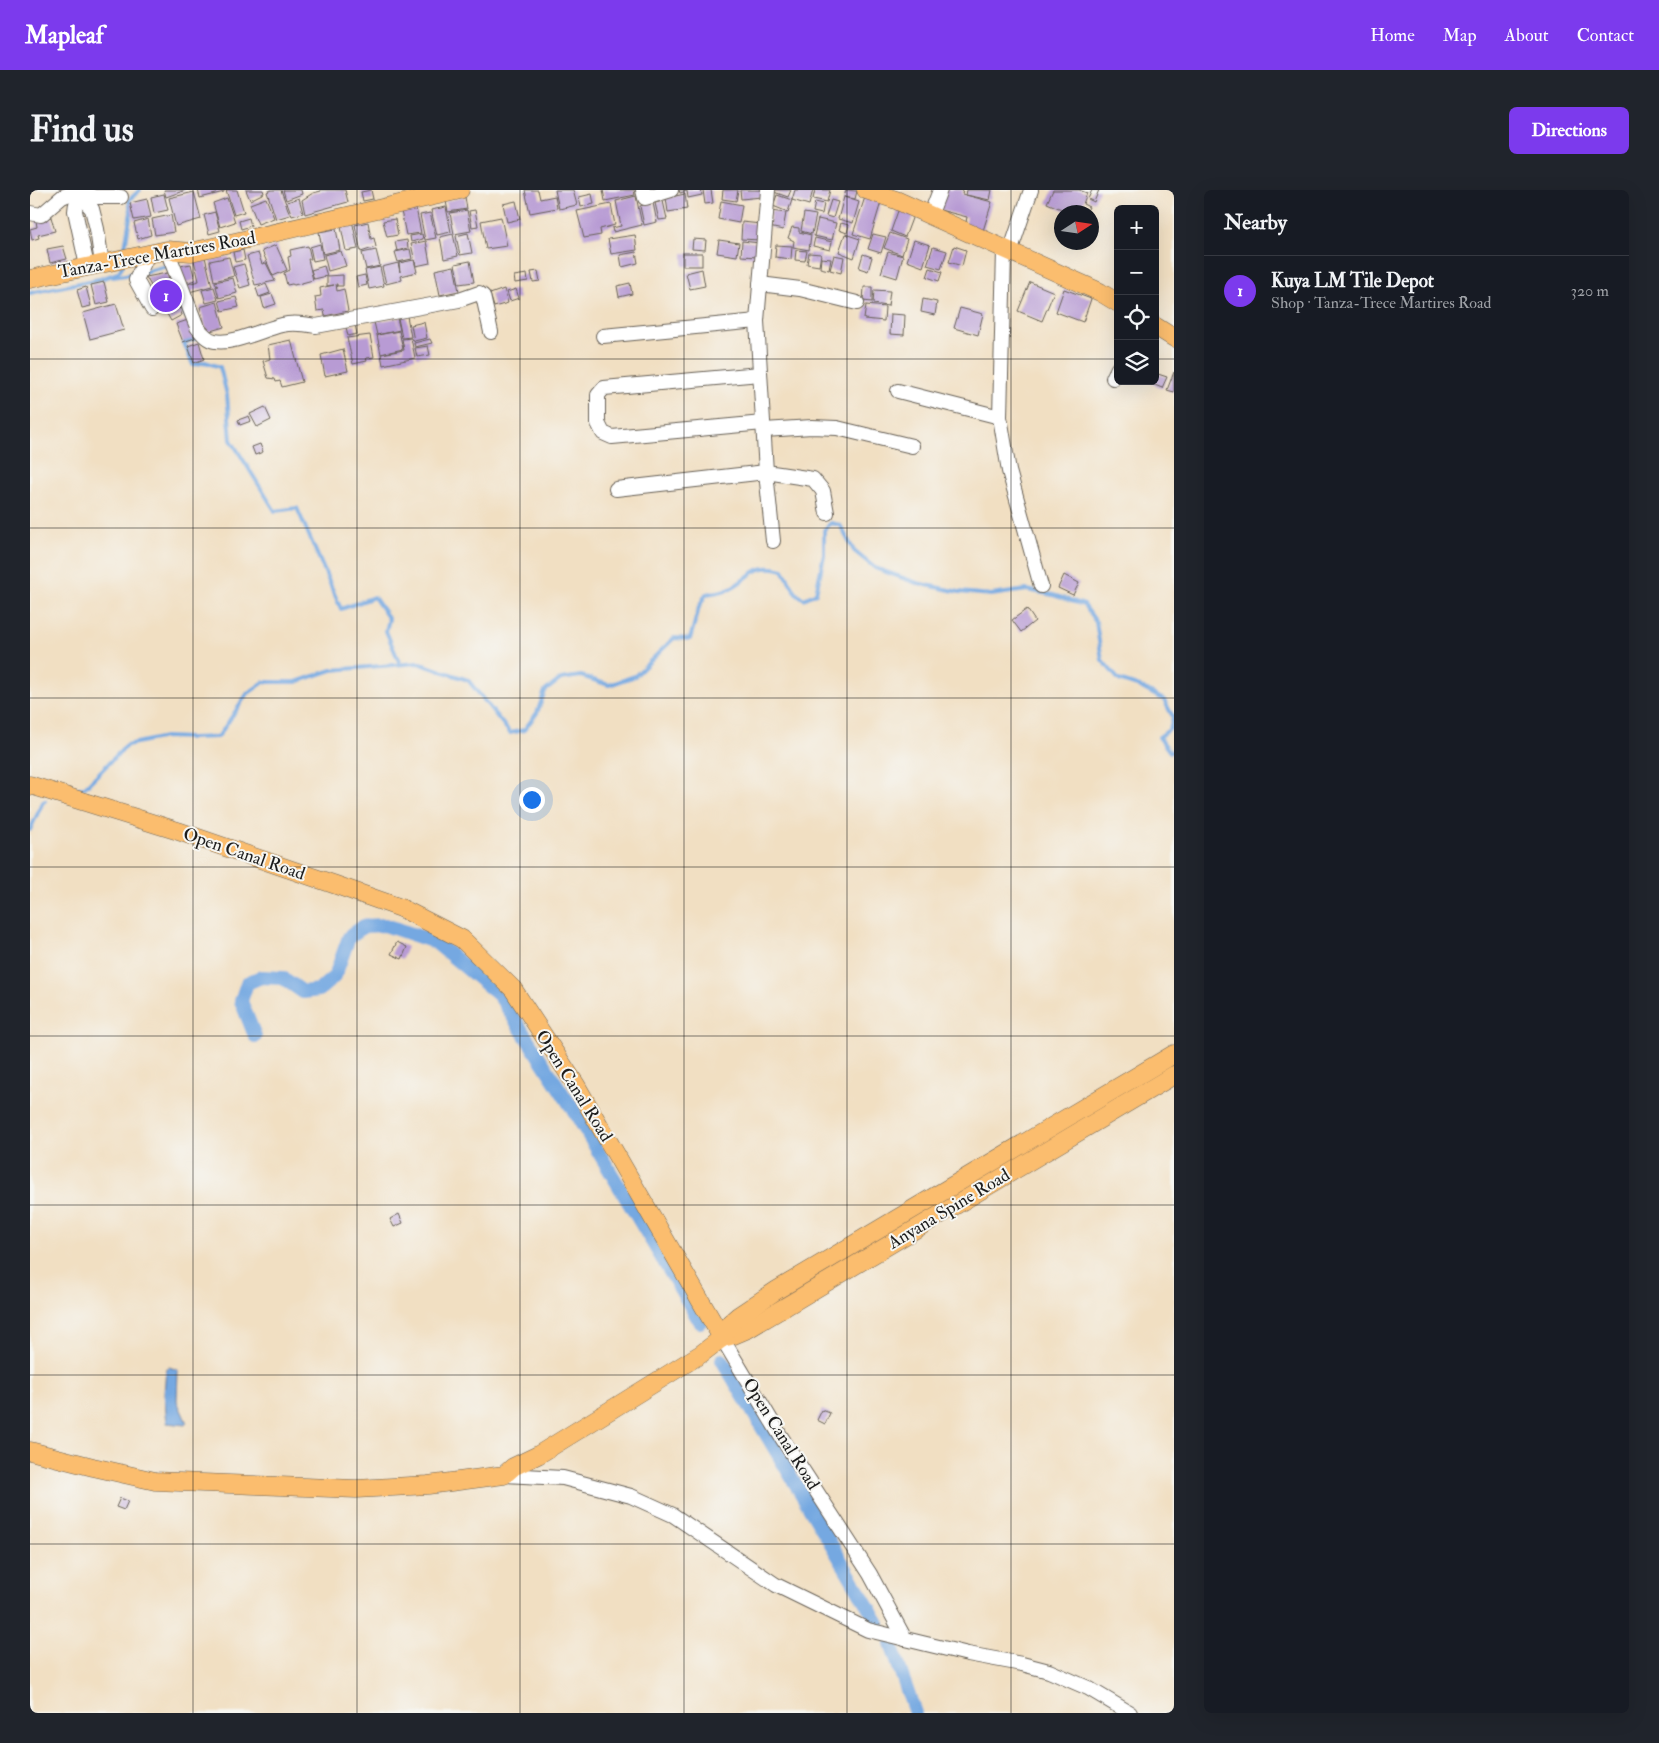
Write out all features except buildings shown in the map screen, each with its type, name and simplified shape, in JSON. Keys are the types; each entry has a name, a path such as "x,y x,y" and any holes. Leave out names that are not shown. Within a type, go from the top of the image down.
{"main road":[{"name":"Tanza-Trece Martires Road","path":"30,279 167,250 191,252 460,190"},
{"path":"866,190 896,200 1100,292 1114,301"},
{"path":"1159,329 1174,338"},
{"name":"Open Canal Road","path":"30,785 178,832 401,908 462,940 513,989 576,1085 722,1338"},
{"name":"Anyana Spine Road","path":"722,1338 726,1329 738,1316 852,1244 1174,1054"},
{"name":"Anyana Spine Road","path":"722,1338 734,1336 748,1329 1174,1075"},
{"path":"30,1451 155,1481 194,1483 356,1489 428,1485 504,1475 672,1373 722,1338"}],"street":[{"path":"643,190 645,198 671,190"},
{"path":"768,190 757,320 766,472 773,540"},
{"path":"930,216 940,190"},
{"path":"1031,190 1007,251 1000,417 1008,470 1041,586"},
{"path":"79,192 75,211 99,264"},
{"path":"30,213 41,215 62,197 79,192 94,197 121,197"},
{"path":"167,250 198,327 205,336 214,341 226,341 282,324 297,323 316,326 459,300 479,293 483,296 491,332"},
{"path":"148,254 136,280 152,309"},
{"path":"760,284 800,289 857,303"},
{"path":"603,336 757,320"},
{"path":"760,374 604,388 598,395 598,423 603,433 612,437 764,426 812,427 837,428 912,446"},
{"path":"898,392 1000,417"},
{"path":"616,489 766,472 813,480 824,490 827,513"},
{"name":"Open Canal Road","path":"722,1338 780,1434 870,1574 905,1639"},
{"path":"504,1475 563,1478 631,1496 673,1515 776,1585 868,1630 1049,1671 1088,1688 1130,1713"}],"water":[{"path":"169,1367 178,1370 177,1401 187,1423 185,1425 167,1423 164,1393 166,1369"}],"waterway":[{"path":"124,253 131,212 129,200 140,190"},
{"path":"103,278 118,273 123,265"},
{"path":"144,272 168,267"},
{"path":"113,277 131,274"},
{"path":"30,293 104,278"},
{"path":"180,302 186,316"},
{"path":"195,333 197,338 184,343 193,365 205,362 220,367 227,395 231,440 275,511 297,508 341,609 374,597 389,619 386,631 400,664"},
{"path":"77,789 85,787 127,745 165,737 218,737 247,694 264,682 296,682 332,670 418,663 468,680 510,733 524,730 537,713 545,691 561,679 581,676 609,685 635,676 674,638 690,639 699,607 706,594 726,590 752,573 764,568 783,570 796,593 804,599 816,593 824,555 824,530 831,523 840,525 854,551 875,568 917,583 959,592 991,595 1027,590 1053,595 1084,605 1096,622 1102,660 1119,680 1140,687 1164,700 1173,717 1170,729 1159,737 1170,752 1174,752"},
{"path":"30,830 45,801"},
{"path":"255,1036 241,1001 247,983 261,977 283,978 303,992 319,990 335,976 349,937 364,926 385,925 435,942 499,995 574,1111 700,1322"},
{"path":"722,1360 878,1623"},
{"path":"891,1644 915,1713"}],"place":[{"name":"Kuya LM Tile Depot","path":"166,296"}]}
